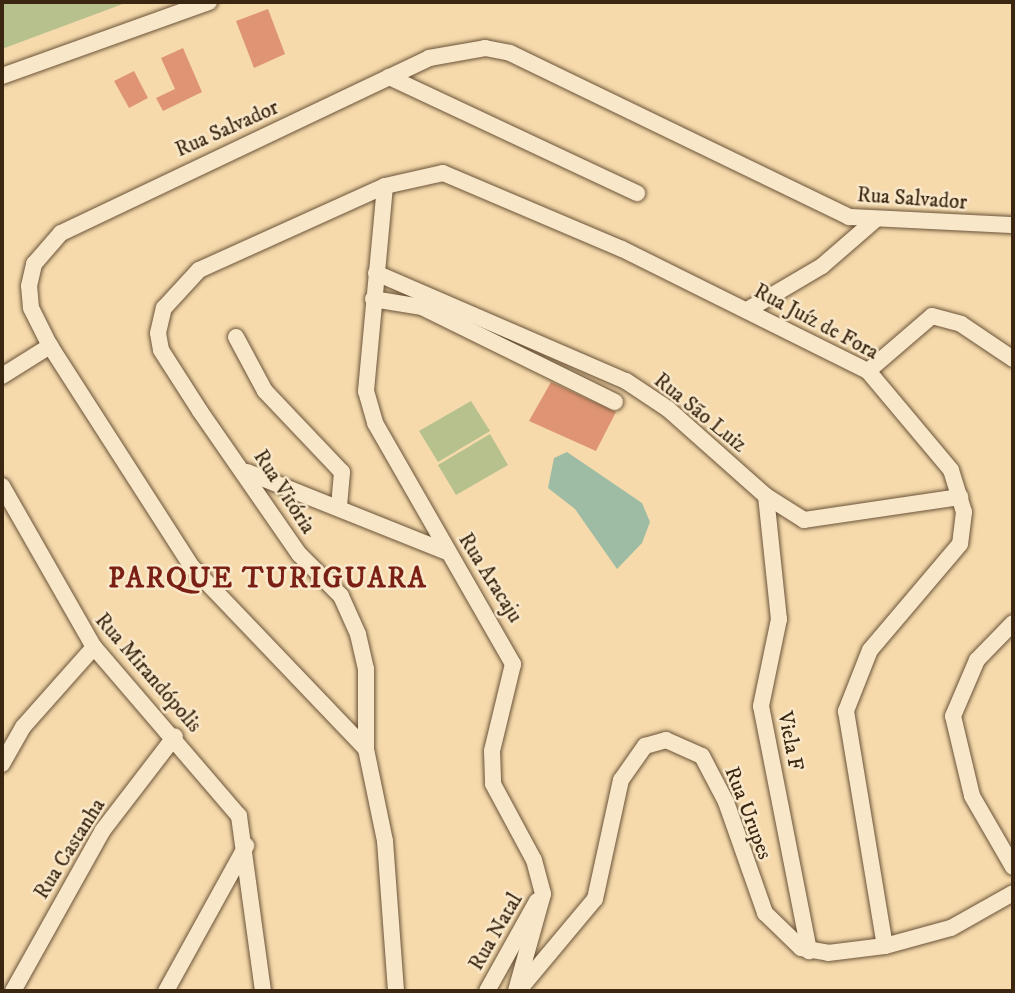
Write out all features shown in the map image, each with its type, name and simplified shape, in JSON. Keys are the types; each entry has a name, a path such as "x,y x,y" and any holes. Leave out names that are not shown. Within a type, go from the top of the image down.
{"street":[{"path":"2,76 209,2"},
{"name":"Rua Salvador","path":"366,750 192,567 50,346 31,308 29,286 34,264 61,233 389,77 456,50 510,53 826,208 874,221 1013,225"},
{"path":"389,77 637,192"},
{"name":"Rua Juíz de Fora","path":"420,175 443,173 484,185 749,309 869,371 940,451 960,497 960,544 870,650 846,712 885,946"},
{"name":"Rua Vitória","path":"396,991 386,841 366,750 366,669 358,634 341,596 299,554 247,472 161,351 164,308 199,270 385,186 420,175"},
{"name":"Rua Aracaju","path":"385,186 366,378 375,423 513,664 492,751 493,784 534,860 543,894"},
{"path":"749,309 822,266 874,221"},
{"name":"Rua São Luiz","path":"376,273 626,382 694,430 766,496 804,520 822,522 960,497"},
{"path":"373,299 422,307 615,402"},
{"path":"869,371 932,316 961,324 1013,359"},
{"path":"236,337 265,391 342,472 339,505"},
{"path":"2,376 50,346"},
{"path":"247,472 339,505 447,552"},
{"name":"Rua Mirandópolis","path":"2,486 94,648 175,736 232,805 246,846 263,991"},
{"name":"Viela F","path":"766,496 779,619 761,706 809,951"},
{"path":"1013,624 977,660 953,716 972,796 1013,867"},
{"path":"2,764 23,727 94,648"},
{"name":"Rua Castanha","path":"13,991 103,830 175,736"},
{"name":"Rua Urupes","path":"517,991 595,899 621,780 645,746 666,740 702,756 726,802 765,913 785,937 809,951"},
{"path":"166,991 246,846"},
{"path":"809,951 885,946 951,928 1013,893"},
{"path":"517,991 543,894"},
{"name":"Rua Natal","path":"486,991 543,894"}],"shaded area":[{"path":"2,2 128,2 2,49"},
{"path":"471,401 490,431 438,462 419,431"},
{"path":"490,434 508,465 456,495 438,465"},
{"path":"567,452 642,503 650,522 642,543 617,569 575,509 548,488 554,458"}],"building":[{"path":"268,9 285,54 254,68 236,21"},
{"path":"183,48 202,92 163,111 156,98 175,89 161,58"},
{"path":"134,71 148,98 129,108 114,81"},
{"path":"551,382 616,412 596,451 529,421"}],"district":[{"name":"PARQUE TURIGUARA","path":"268,579"}]}
